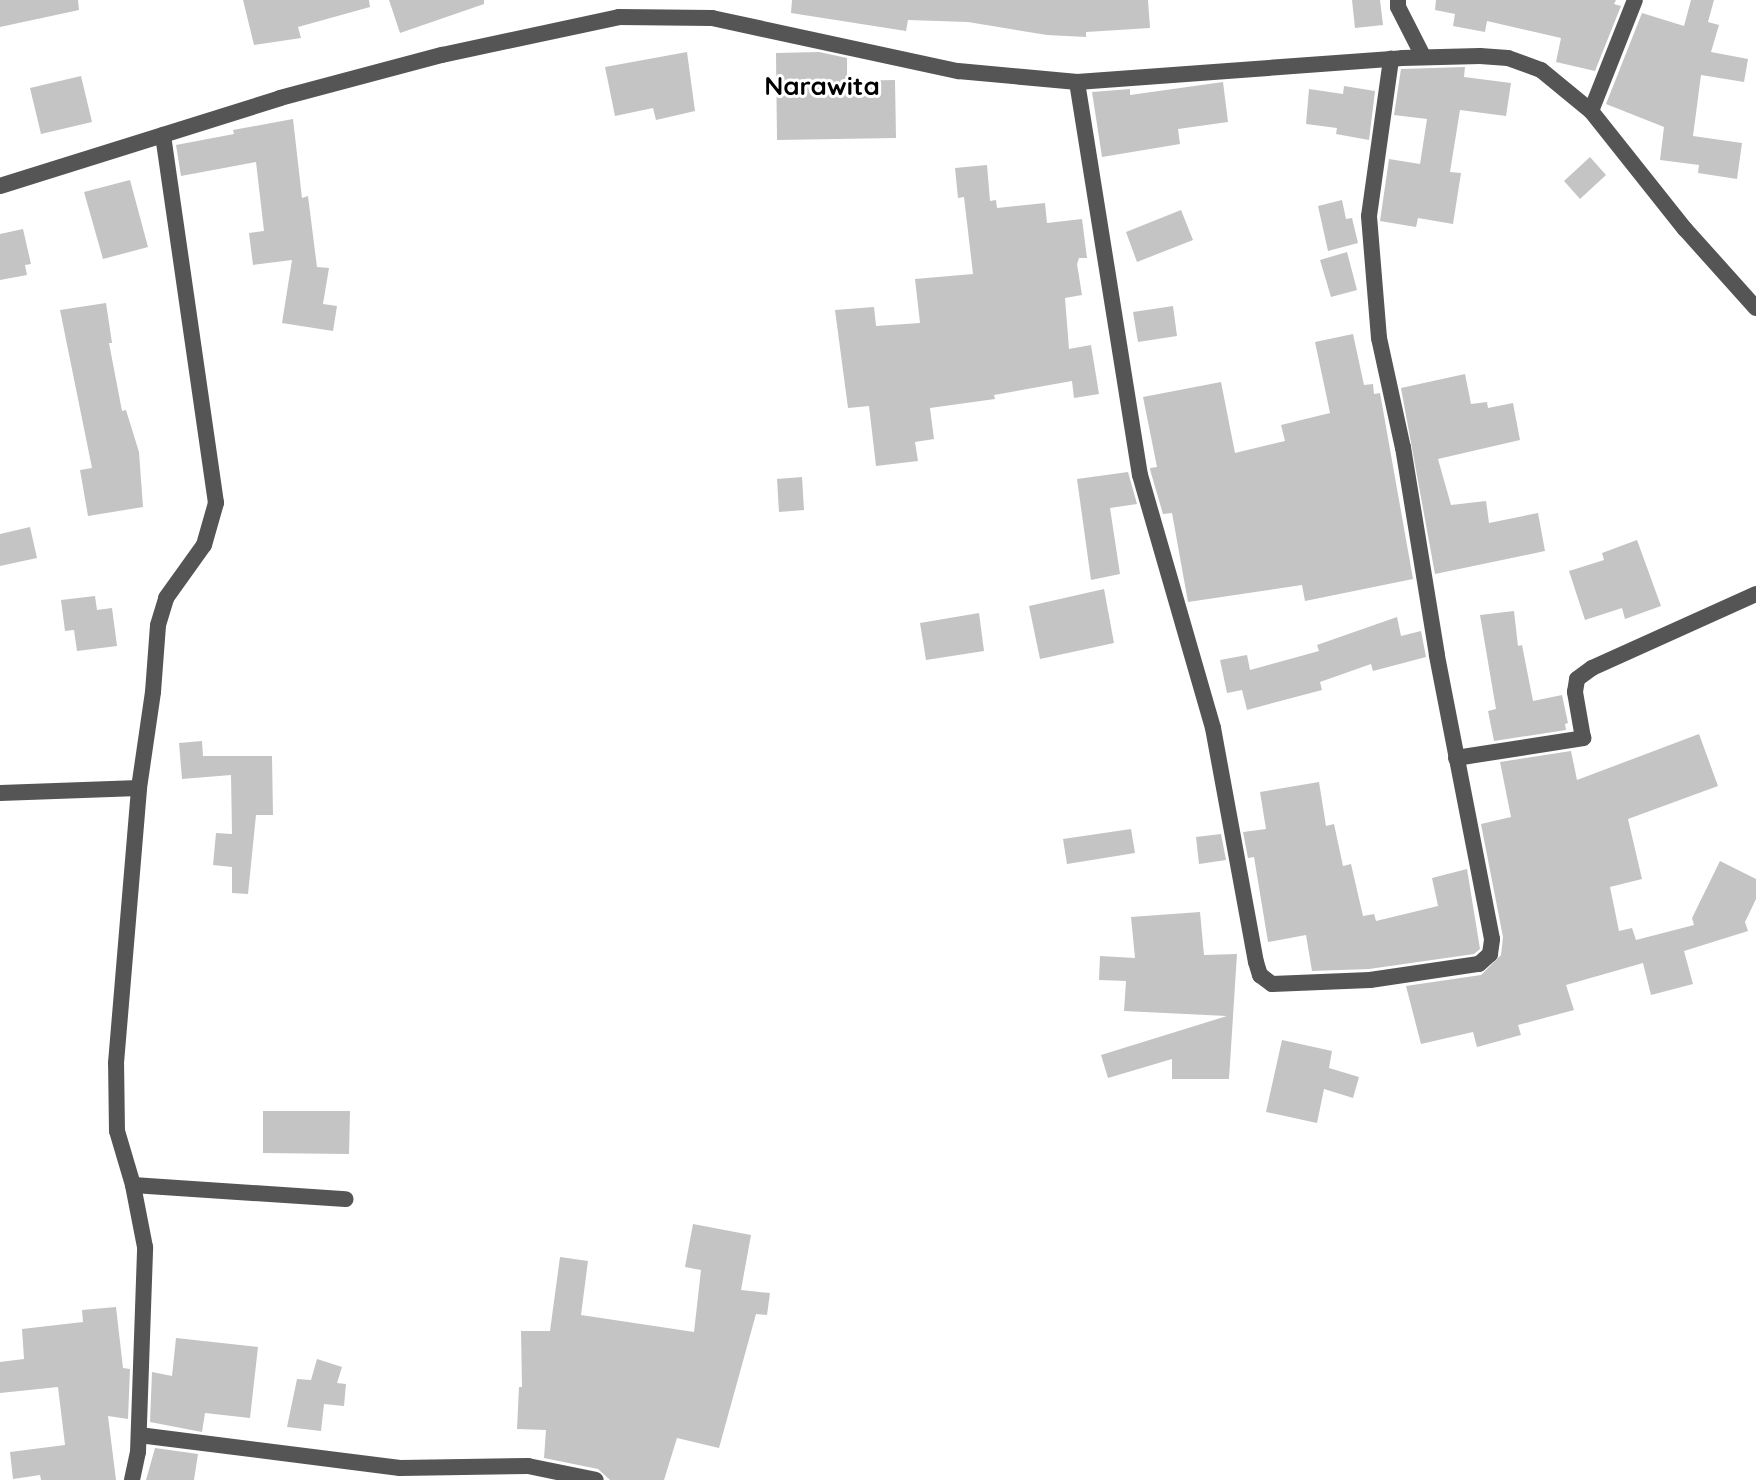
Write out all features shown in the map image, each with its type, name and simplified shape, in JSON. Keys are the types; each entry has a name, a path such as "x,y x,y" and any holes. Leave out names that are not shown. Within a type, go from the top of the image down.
{"street":[{"path":"1398,0 1398,7 1423,56"},
{"path":"1591,111 1635,0"},
{"path":"0,186 280,98 442,55 560,28 650,15 712,18 958,71 1077,82 1423,56 1508,58 1541,70 1591,111 1685,229 1756,308"},
{"path":"1077,82 1140,475 1213,728 1256,962 1265,981 1286,984 1394,978 1479,964 1490,954 1492,939 1456,758 1403,448 1379,338 1369,216 1391,59"},
{"path":"132,1480 139,1435 145,1247 133,1185 117,1131 116,1063 139,788 158,625 166,598 204,545 216,503 163,135"},
{"path":"1456,758 1583,738 1575,692 1577,679 1592,668 1756,594"},
{"path":"0,793 139,788"},
{"path":"133,1185 346,1199"},
{"path":"139,1435 400,1468 528,1466 596,1480"}],"building":[{"path":"0,0 78,0 79,10 0,27"},
{"path":"243,0 369,0 370,7 298,27 301,38 254,45"},
{"path":"389,0 484,0 484,4 400,33"},
{"path":"792,0 1148,0 1150,28 1086,32 1086,37 1047,35 968,22 908,20 906,31 791,13"},
{"path":"1352,0 1380,0 1383,25 1355,28"},
{"path":"1436,0 1616,0 1614,4 1621,6 1595,71 1556,62 1561,38 1487,21 1485,32 1453,26 1455,14 1435,10"},
{"path":"1691,0 1714,0 1708,22 1719,25 1711,52 1748,59 1744,82 1701,75 1693,136 1742,143 1737,179 1698,173 1699,165 1660,160 1664,127 1606,104 1642,13 1684,26"},
{"path":"687,52 695,111 656,120 653,108 615,116 605,67"},
{"path":"819,52 847,58 847,81 895,80 896,138 777,140 776,53"},
{"path":"1465,67 1464,77 1511,83 1506,116 1460,110 1450,172 1461,173 1453,224 1418,218 1416,227 1380,221 1389,159 1420,164 1427,119 1394,115 1401,69"},
{"path":"81,76 92,122 41,134 30,88"},
{"path":"1223,82 1228,122 1178,129 1180,144 1102,157 1092,92 1130,89 1130,95"},
{"path":"1344,86 1375,91 1369,140 1336,134 1337,128 1306,124 1309,89 1343,94"},
{"path":"293,119 302,198 308,196 317,267 329,268 323,304 337,306 333,331 282,323 292,260 253,265 249,233 264,231 256,162 181,176 176,145"},
{"path":"1590,157 1606,175 1580,199 1564,181"},
{"path":"987,165 990,201 996,200 997,208 1045,203 1047,223 1082,219 1087,258 1079,258 1077,264 1082,295 1065,298 1069,349 1091,345 1099,394 1074,398 1072,381 994,395 995,399 930,408 934,439 915,442 918,461 876,466 869,406 848,408 835,310 874,307 876,326 920,323 915,279 973,274 964,197 958,198 955,168"},
{"path":"130,180 148,247 103,259 84,192"},
{"path":"1342,200 1346,219 1352,218 1358,243 1328,251 1318,206"},
{"path":"1181,210 1193,240 1137,262 1126,232"},
{"path":"23,229 31,264 25,265 27,275 0,280 0,234"},
{"path":"1347,252 1357,290 1331,297 1320,260"},
{"path":"106,303 112,343 109,343 122,411 126,410 139,452 143,507 88,516 80,470 92,468 60,310"},
{"path":"1173,306 1177,336 1138,342 1133,312"},
{"path":"1353,334 1364,385 1373,384 1374,394 1380,393 1413,579 1305,601 1302,585 1188,602 1172,513 1163,514 1151,473 1150,468 1157,467 1143,397 1221,382 1235,453 1285,441 1281,425 1330,413 1315,342"},
{"path":"1465,374 1471,404 1487,402 1488,408 1513,403 1520,440 1438,459 1451,505 1486,501 1489,523 1538,513 1545,551 1435,574 1401,388"},
{"path":"1128,472 1137,504 1110,508 1120,574 1091,580 1077,479"},
{"path":"802,477 804,510 779,512 777,479"},
{"path":"30,527 37,558 0,566 0,534"},
{"path":"1637,540 1661,606 1625,619 1622,608 1585,620 1569,571 1604,560 1602,553"},
{"path":"1104,589 1114,643 1040,659 1029,606"},
{"path":"95,596 97,610 112,608 117,646 77,651 74,630 65,631 61,600"},
{"path":"1514,611 1518,646 1522,645 1533,701 1562,695 1568,723 1565,724 1566,730 1494,741 1488,711 1496,709 1480,615"},
{"path":"979,613 984,651 926,660 920,623"},
{"path":"1397,617 1401,636 1421,631 1426,657 1373,671 1371,664 1320,682 1322,690 1247,710 1242,690 1227,693 1220,660 1247,655 1250,670 1319,651 1317,645"},
{"path":"1699,734 1718,786 1628,819 1642,879 1610,887 1619,931 1632,928 1636,940 1694,925 1692,918 1720,861 1756,879 1756,899 1745,922 1748,931 1684,951 1693,984 1651,995 1643,963 1566,985 1574,1010 1518,1025 1521,1035 1477,1047 1473,1032 1421,1044 1406,986 1481,975 1501,955 1503,937 1481,824 1511,817 1500,762 1571,751 1577,780"},
{"path":"202,741 203,756 272,756 273,815 256,815 248,894 232,893 232,867 213,865 216,833 232,834 231,775 182,779 179,743"},
{"path":"1319,782 1326,826 1334,824 1343,866 1351,864 1363,916 1374,914 1376,921 1438,906 1432,878 1467,869 1480,949 1474,954 1369,969 1312,971 1306,935 1268,942 1254,857 1248,858 1243,832 1266,829 1260,792"},
{"path":"1131,829 1135,853 1067,864 1063,839"},
{"path":"1221,834 1226,860 1199,864 1196,837"},
{"path":"1200,912 1204,955 1237,954 1229,1079 1172,1079 1172,1059 1108,1078 1101,1055 1227,1016 1124,1011 1126,981 1099,980 1100,956 1135,958 1131,917"},
{"path":"1282,1040 1332,1051 1329,1068 1359,1077 1353,1098 1324,1089 1317,1123 1266,1112"},
{"path":"263,1111 350,1111 349,1154 263,1153"},
{"path":"693,1224 751,1235 741,1290 770,1293 767,1315 756,1314 719,1448 677,1438 664,1480 610,1480 598,1469 544,1458 546,1430 517,1429 519,1387 522,1387 521,1331 550,1331 560,1257 588,1261 581,1315 694,1332 701,1270 685,1267"},
{"path":"116,1307 123,1368 130,1369 128,1419 108,1416 116,1480 41,1480 40,1475 13,1479 10,1452 65,1445 58,1387 0,1393 0,1362 24,1359 22,1329 83,1322 82,1310"},
{"path":"176,1338 258,1347 250,1418 205,1413 202,1432 150,1422 152,1372 172,1376"},
{"path":"317,1359 342,1367 337,1383 346,1384 344,1406 324,1404 321,1431 287,1427 297,1379 311,1380"},
{"path":"155,1448 198,1454 194,1480 146,1480"}],"district":[{"name":"Narawita","path":"822,86"}]}
